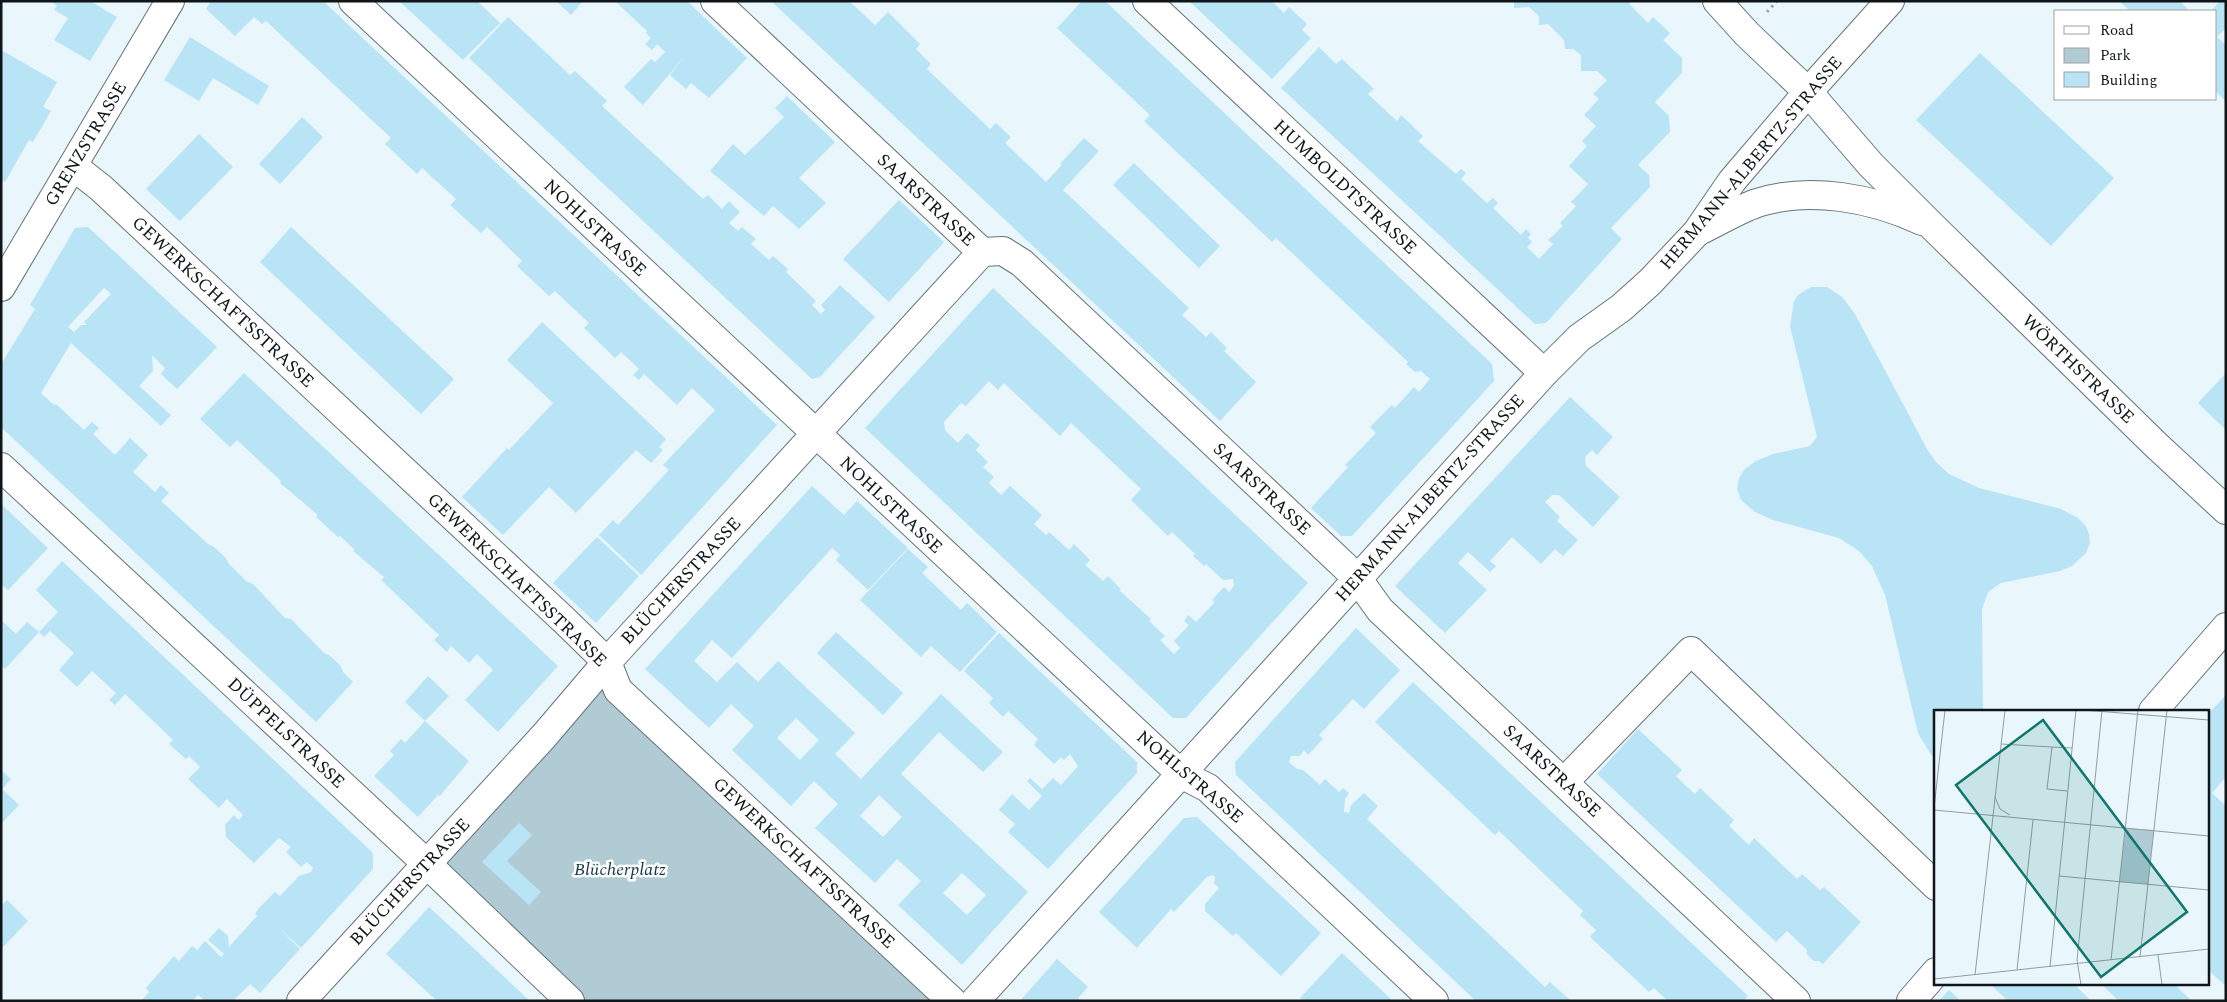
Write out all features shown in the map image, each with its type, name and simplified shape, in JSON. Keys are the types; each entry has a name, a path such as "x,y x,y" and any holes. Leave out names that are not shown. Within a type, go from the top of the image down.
{"street":[{"name":"GRENZSTRASSE","path":"1,287 170,1"},
{"name":"NOHLSTRASSE","path":"353,1 1181,774 1208,788 1434,1001"},
{"name":"SAARSTRASSE","path":"715,1 982,252 1003,251 1022,263 1357,578 1380,610 1796,1001"},
{"name":"HUMBOLDTSTRASSE","path":"1147,1 1544,372"},
{"name":"WÖRTHSTRASSE","path":"1716,1 1747,34 1808,92 1872,165 1932,226 2156,445 2226,510"},
{"name":"HERMANN-ALBERTZ-STRASSE","path":"975,1001 1544,372 1579,338 1621,308 1650,282 1698,232 1732,181 1808,92 1890,1"},
{"name":"GEWERKSCHAFTSSTRASSE","path":"73,166 122,208 607,662 618,690 952,1001"},
{"name":"WÖRTHSTRASSE","path":"1698,232 1757,203 1806,194 1832,196 1890,209 1932,226"},
{"name":"BLÜCHERSTRASSE","path":"301,1001 537,744 607,662 982,252"},
{"name":"DÜPPELSTRASSE","path":"1,467 426,863 570,1001"},
{"path":"2154,710 2226,626"},
{"path":"1564,782 1691,651 1934,884"},
{"path":"1910,1001 1934,974"}],"green space":[{"name":"Blücherplatz","path":"607,662 952,1001 570,1001 426,863"}],"building":[{"path":"50,1 90,1 117,17 90,61 54,40 68,18 54,10 57,6"},
{"path":"211,1 323,1 777,425 641,575 599,535 613,520 618,525 669,470 663,465 715,410 692,388 677,405 644,374 639,380 633,375 639,369 621,352 615,358 584,328 589,323 555,291 549,296 517,266 522,261 487,227 481,233 450,205 456,199 422,168 417,174 385,144 391,138 266,21 262,24 254,17 235,36 206,9"},
{"path":"399,1 477,1 500,23 463,60"},
{"path":"556,1 583,1 571,15"},
{"path":"615,1 687,1 747,58 709,98 691,83 686,89 670,75 685,56 643,105 624,87 651,59 655,62 665,52 657,44 652,50 645,44 651,38 646,33 647,31"},
{"path":"771,1 849,1 875,25 888,12 920,44 916,49 931,64 927,69 990,129 996,123 1011,137 1005,143 1046,182 1084,138 1099,151 1063,190 1189,308 1182,315 1206,337 1211,332 1227,348 1224,351 1256,382 1220,421"},
{"path":"1082,1 1105,1 1492,364 1494,381 1352,536 1341,536 1311,508 1348,467 1345,465 1376,433 1370,427 1392,405 1395,408 1414,387 1419,392 1430,379 1421,371 1415,372 1406,364 1408,362 1276,238 1272,242 1144,121 1150,115 1057,28"},
{"path":"1189,1 1272,1 1284,13 1289,7 1307,24 1302,30 1311,38 1272,79"},
{"path":"1514,1 1631,1 1629,4 1648,23 1653,17 1670,33 1663,40 1682,58 1682,73 1655,102 1669,116 1670,132 1638,165 1649,175 1650,187 1611,228 1622,239 1546,323 1535,324 1281,88 1319,47 1336,64 1342,59 1374,89 1368,94 1397,121 1401,115 1423,136 1418,141 1456,174 1461,169 1466,173 1461,179 1487,203 1493,198 1498,203 1493,208 1521,235 1526,229 1531,234 1528,238 1532,242 1527,247 1539,259 1553,244 1548,240 1563,226 1560,223 1576,206 1571,202 1588,184 1569,166 1587,146 1582,141 1596,126 1584,115 1599,99 1593,94 1607,80 1597,71 1581,71 1581,55 1573,49 1565,49 1564,40 1548,24 1539,25 1539,16 1529,7 1514,8"},
{"path":"2119,1 2179,1 2189,10 2129,10"},
{"path":"2220,1 2226,1 2226,28 2217,37 2217,10 2212,10"},
{"path":"508,17 570,75 575,71 607,101 602,106 703,199 708,195 722,209 729,201 740,212 729,223 738,231 742,227 756,239 751,244 769,260 773,256 788,269 786,272 816,301 812,305 821,314 825,310 821,305 840,285 875,317 820,377 812,379 469,58"},
{"path":"190,37 269,86 258,105 213,78 199,101 164,80"},
{"path":"2217,37 2226,45 2226,101 2217,93"},
{"path":"1,50 57,82 43,107 51,111 33,142 29,140 5,182 1,180"},
{"path":"1980,53 2114,178 2051,246 1916,120"},
{"path":"787,96 835,142 799,178 826,203 799,229 773,206 764,216 710,171 733,144 745,155 784,117 775,108"},
{"path":"302,117 323,137 280,184 259,164"},
{"path":"199,134 233,167 180,221 146,189"},
{"path":"1134,163 1220,246 1199,268 1113,185"},
{"path":"899,200 944,242 889,302 843,259"},
{"path":"88,227 217,347 177,389 161,374 165,368 152,355 153,371 139,386 171,415 161,426 71,343 41,393 84,430 92,422 99,428 93,434 115,455 130,438 148,455 133,472 155,492 161,485 169,493 161,501 226,558 229,564 246,581 253,584 285,618 291,619 324,653 341,666 343,672 353,682 316,722 1,427 1,364 35,309 30,305 75,228","holes":["104,288 111,294 84,322 87,325 81,325 74,332 68,327"]},
{"path":"291,227 454,379 421,414 260,262"},
{"path":"1811,287 1827,287 1842,297 1855,314 1927,449 1936,462 1949,474 1979,488 2061,509 2078,518 2086,526 2089,534 2090,543 2086,553 2072,566 2060,571 2001,583 1988,592 1982,609 1983,710 1934,710 1934,756 1931,755 1918,733 1885,595 1872,566 1859,551 1839,538 1773,520 1755,512 1741,500 1737,489 1739,478 1745,469 1756,461 1773,454 1810,446 1817,437 1790,326 1794,301 1798,295"},
{"path":"993,288 1308,583 1186,718 1173,718 865,428","holes":["989,381 998,390 1004,383 1060,436 1071,423 1141,489 1131,500 1168,536 1172,532 1195,554 1193,556 1204,566 1206,564 1223,580 1233,579 1234,586 1229,592 1224,587 1212,600 1215,602 1196,622 1188,615 1184,621 1189,625 1174,641 1180,648 1174,654 1160,640 1165,636 1149,621 1151,619 1119,590 1121,589 1108,576 1103,581 1085,565 1090,560 1074,544 1069,550 1049,532 1046,535 1034,524 1042,515 1010,486 1001,495 989,483 994,477 983,467 988,462 976,450 980,445 967,433 958,443 945,430 944,422 961,403 966,406"]},
{"path":"542,322 666,439 659,447 663,450 651,463 636,450 576,513 549,487 503,535 462,497 507,448 509,450 553,403 507,360"},
{"path":"244,373 558,666 498,732 465,700 493,670 477,654 469,663 451,646 447,652 434,640 439,635 381,580 384,577 353,551 355,550 340,536 338,537 316,517 318,515 280,483 281,481 237,440 230,447 200,419"},
{"path":"2226,373 2226,430 2198,403"},
{"path":"1570,397 1613,437 1597,455 1592,450 1585,457 1586,466 1620,497 1593,527 1559,495 1552,495 1545,502 1560,517 1557,521 1578,540 1563,556 1555,549 1541,564 1512,537 1490,561 1496,566 1490,572 1468,552 1458,563 1487,590 1445,633 1395,586"},
{"path":"812,486 844,515 857,501 908,548 868,590 836,560 840,555 832,548 732,658 712,640 694,661 717,682 737,662 758,682 778,661 855,733 835,754 861,779 941,694 1003,752 983,772 939,732 901,774 1028,892 962,965 898,905 921,881 897,859 875,883 815,828 838,804 814,781 791,806 732,750 754,726 731,704 709,728 645,669","holes":["796,718 819,740 800,760 777,738","879,795 902,817 883,837 860,816","962,873 986,895 967,915 943,893"]},
{"path":"1,504 48,548 8,590 1,584"},
{"path":"597,537 639,576 596,623 553,583"},
{"path":"908,549 928,567 922,573 961,610 967,603 997,632 960,672 931,646 921,657 860,600"},
{"path":"62,561 373,853 373,869 301,948 276,925 300,949 260,993 250,984 233,1001 205,1001 198,995 192,1001 141,1001 149,992 146,988 174,956 179,961 192,946 197,950 205,941 221,957 224,954 208,940 219,928 228,936 229,947 257,916 255,914 259,908 275,892 280,896 299,876 311,872 313,868 307,862 301,867 286,852 291,847 279,838 254,863 226,837 225,825 234,815 239,820 243,815 227,799 219,808 188,779 200,767 189,756 186,759 169,744 173,740 125,694 115,705 109,700 116,693 92,671 77,687 59,670 74,653 50,631 44,637 39,632 58,612 36,590"},
{"path":"1,620 16,634 27,622 39,632 5,669 1,666"},
{"path":"1356,628 1400,670 1364,709 1353,699 1319,735 1323,739 1308,755 1304,750 1300,756 1291,756 1289,762 1297,769 1303,770 1320,785 1325,779 1339,792 1343,788 1349,793 1345,799 1344,812 1349,813 1351,805 1364,793 1378,806 1367,819 1545,987 1550,982 1571,1001 1476,1001 1236,775 1235,762"},
{"path":"836,632 903,693 883,715 817,653"},
{"path":"999,633 1137,762 1137,773 1048,869 1008,832 1015,824 999,810 1012,794 1029,810 1042,796 1027,781 1030,778 1042,789 1053,778 1061,785 1078,766 1070,754 1064,760 1061,757 1054,764 1034,745 1038,739 1008,711 1003,717 989,703 993,698 964,671"},
{"path":"428,676 449,696 425,721 405,702"},
{"path":"1413,682 1748,996 1744,1001 1668,1001 1654,988 1649,992 1590,937 1596,930 1580,915 1583,911 1499,831 1495,835 1375,722"},
{"path":"2226,695 2226,777 2212,793 2226,806 2226,986 2210,972 2210,712"},
{"path":"425,721 469,761 440,796 438,795 418,817 374,776 394,755 390,751 401,739 405,743"},
{"path":"1638,729 1682,770 1676,776 1685,785 1695,794 1700,788 1734,820 1729,826 1749,845 1754,838 1797,879 1802,874 1820,890 1824,887 1861,922 1823,964 1819,961 1814,961 1807,955 1807,950 1787,931 1776,942 1597,774"},
{"path":"1,770 11,779 2,789 19,805 1,824"},
{"path":"1197,817 1321,933 1281,976 1236,933 1233,936 1205,911 1205,904 1219,888 1214,883 1215,877 1213,875 1207,877 1174,912 1171,909 1137,948 1099,912 1184,818"},
{"path":"519,823 532,835 507,861 541,892 529,905 482,862"},
{"path":"7,900 28,921 1,949 1,906"},
{"path":"429,907 530,1001 437,1001 386,954"},
{"path":"1342,953 1393,1001 1304,1001 1300,998"},
{"path":"1057,959 1088,987 1078,998 1080,1001 1020,1001"},
{"path":"1990,984 2074,984 2091,1001 2008,1001"},
{"path":"2101,984 2174,984 2192,1001 2119,1001"},
{"path":"1949,990 1961,1001 1939,1001"}]}
